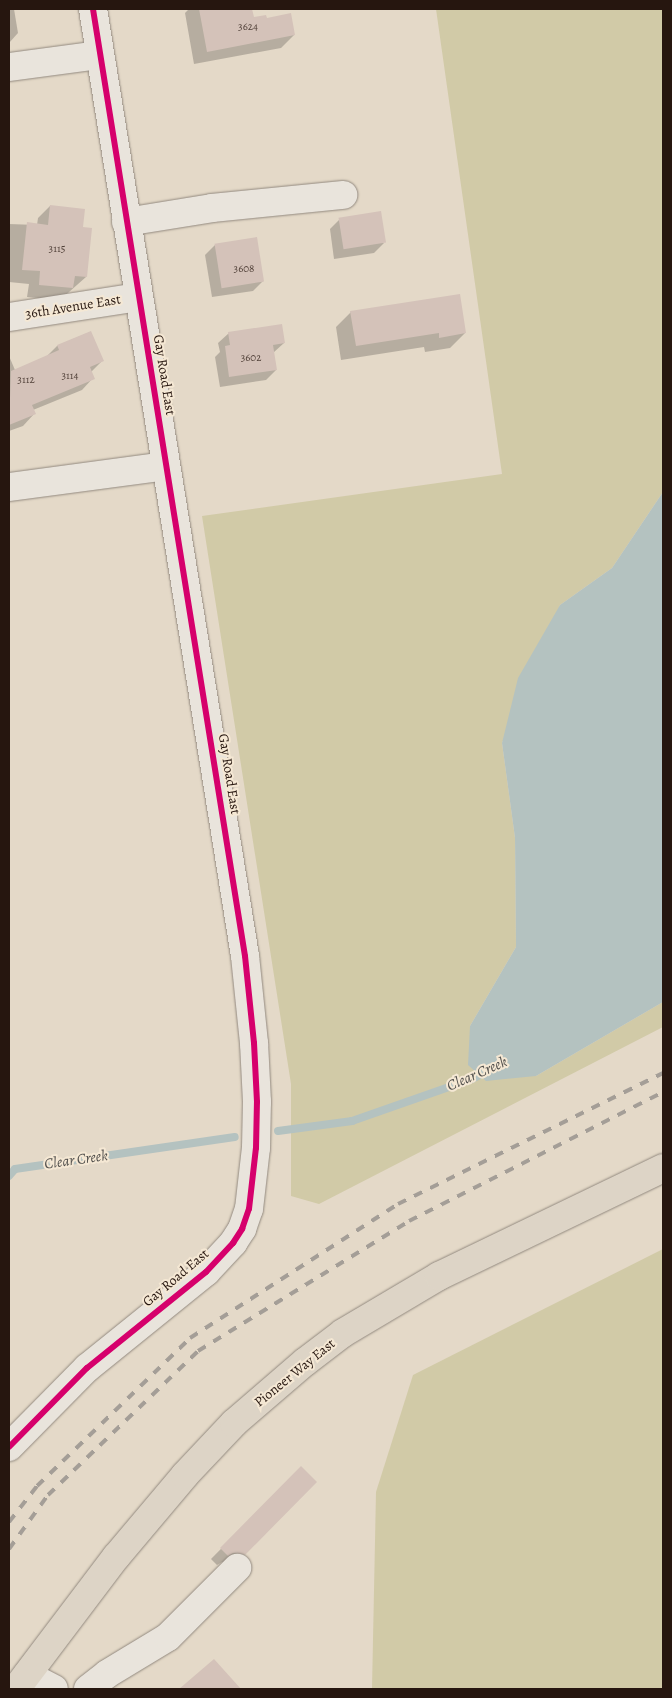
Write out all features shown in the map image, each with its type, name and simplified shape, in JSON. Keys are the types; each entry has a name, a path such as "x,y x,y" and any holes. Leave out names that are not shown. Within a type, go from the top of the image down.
{"main road":[{"name":"Pioneer Way East","path":"21,1682 116,1557 185,1475 234,1423 305,1362 343,1333 439,1276 663,1168"}],"street":[{"name":"Gay Road East","path":"9,1447 86,1368 206,1272 242,1230 249,1209 256,1148 258,1102 246,965 93,9"},
{"path":"9,67 99,55"},
{"path":"126,222 212,208 343,195"},
{"name":"36th Avenue East","path":"9,317 138,297"},
{"path":"9,487 166,466"},
{"path":"88,1689 107,1674 168,1637 237,1568"},
{"path":"21,1682 54,1689"}],"shaded area":[{"path":"436,9 663,9 663,492 612,568 560,605 502,743 515,838 516,947 470,1026 536,1076 663,1002 663,1027 319,1204 291,1196 291,1084 202,516 502,474"},
{"path":"663,492 663,1002 536,1076 486,1081 468,1065 470,1026 516,947 515,838 502,743 518,678 560,605 612,568"},
{"path":"663,1249 663,1689 372,1689 376,1492 413,1375"}],"building":[{"path":"199,9 252,9 254,17 266,15 267,18 291,13 295,35 207,52"},
{"path":"50,205 85,209 83,227 92,228 87,277 75,276 73,288 39,285 40,271 22,270 27,222 48,225"},
{"path":"381,211 386,243 344,249 339,218"},
{"path":"257,237 264,281 222,288 215,244"},
{"path":"460,294 466,333 439,338 439,333 356,346 350,311"},
{"path":"282,324 285,343 273,345 277,370 229,377 225,346 230,345 228,332"},
{"path":"91,331 104,361 90,367 95,379 32,405 36,414 9,425 11,371 59,350 57,345"},
{"path":"301,1466 317,1482 245,1555 233,1553 228,1556 220,1548"},
{"path":"214,1659 241,1689 179,1689"}],"waterway":[{"name":"Clear Creek","path":"278,1131 352,1121 472,1079 488,1071"},
{"name":"Clear Creek","path":"9,1176 15,1169 235,1137"}],"railway":[{"path":"9,1522 37,1486 190,1338 398,1204 663,1073"},
{"path":"9,1549 48,1495 198,1351 409,1221 663,1092"}],"cycle path":[{"path":"9,1447 87,1368 206,1272 233,1243 242,1229 249,1209 256,1148 257,1102 254,1043 245,956 93,9"}]}
